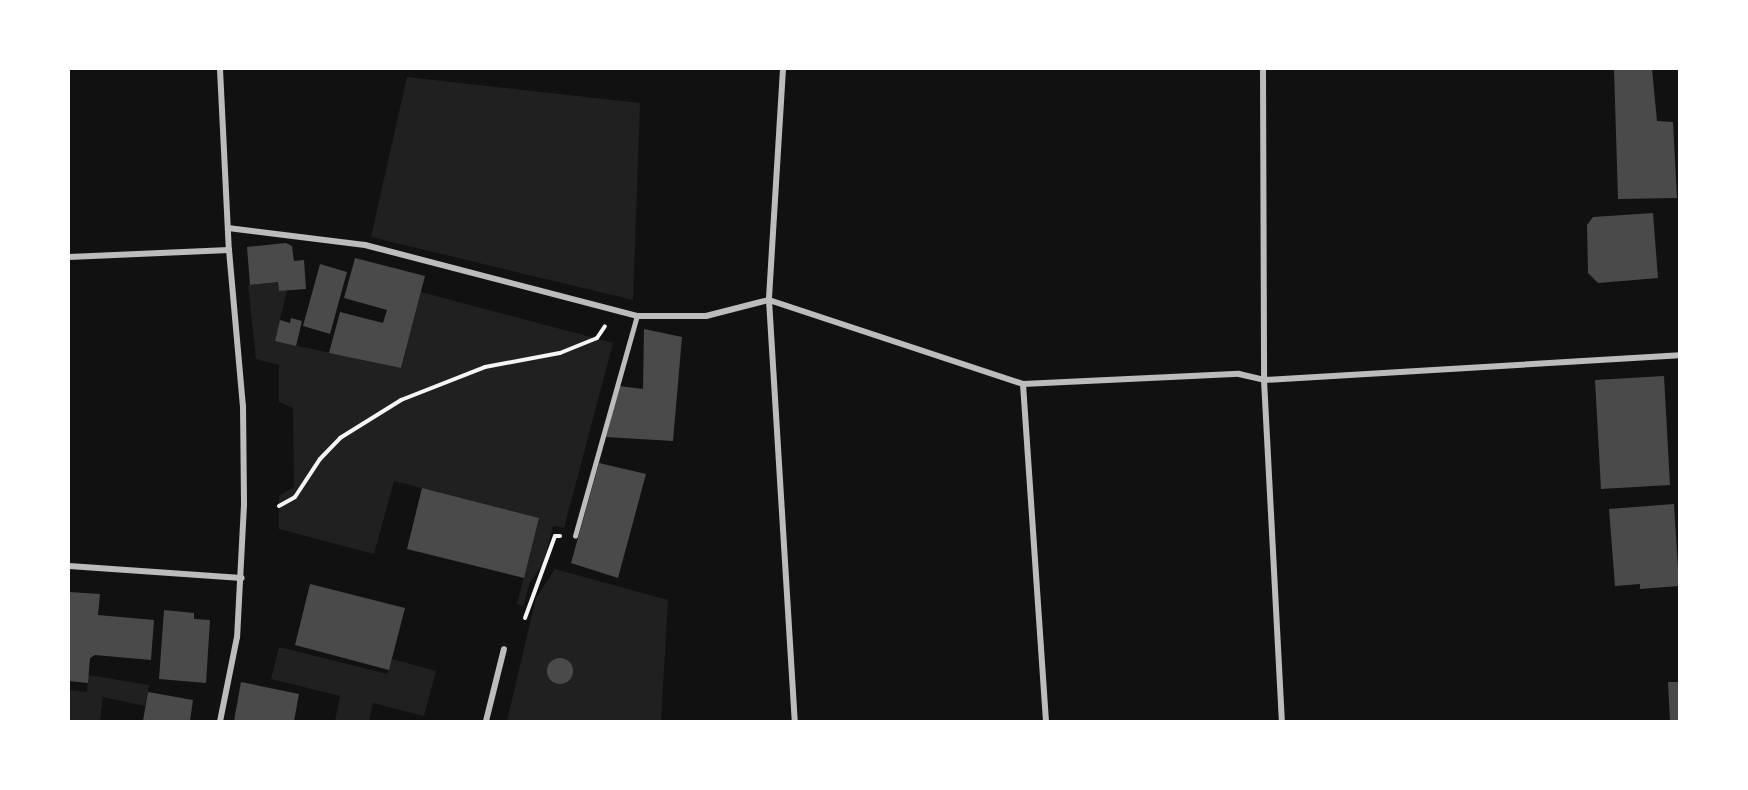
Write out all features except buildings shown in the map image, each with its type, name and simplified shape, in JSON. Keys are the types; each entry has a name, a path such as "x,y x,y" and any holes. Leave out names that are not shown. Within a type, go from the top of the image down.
{"street":[{"path":"220,69 229,249 243,406 243,578 237,637 220,721"},
{"path":"783,69 769,300 795,721"},
{"path":"1263,69 1264,380 1282,721"},
{"path":"228,228 364,245 637,316 706,316 769,300 1023,384 1239,374 1264,380 1679,355"},
{"path":"69,258 229,249"},
{"path":"1023,384 1046,721"},
{"path":"69,566 243,578"},
{"path":"486,721 504,649"}],"lane":[{"path":"575,536 637,316"}],"path":[{"path":"279,506 294,497 320,459 340,438 401,400 485,367 560,353 597,338 616,310"},
{"path":"525,618 555,536 575,536"}],"shaded area":[{"path":"407,77 640,103 633,300 371,237"},
{"path":"278,282 279,291 287,290 275,341 401,368 421,292 613,343 564,528 553,526 543,564 530,582 523,606 517,604 539,518 394,481 374,554 279,529 279,496 294,487 293,408 279,402 279,365 256,359 248,285"},
{"path":"555,569 668,600 661,721 507,721 536,598"},
{"path":"279,647 387,674 392,659 436,671 424,716 373,703 369,721 335,721 340,696 271,679"},
{"path":"88,675 149,685 145,706 103,697 100,720 69,721 69,690 87,692"}]}
